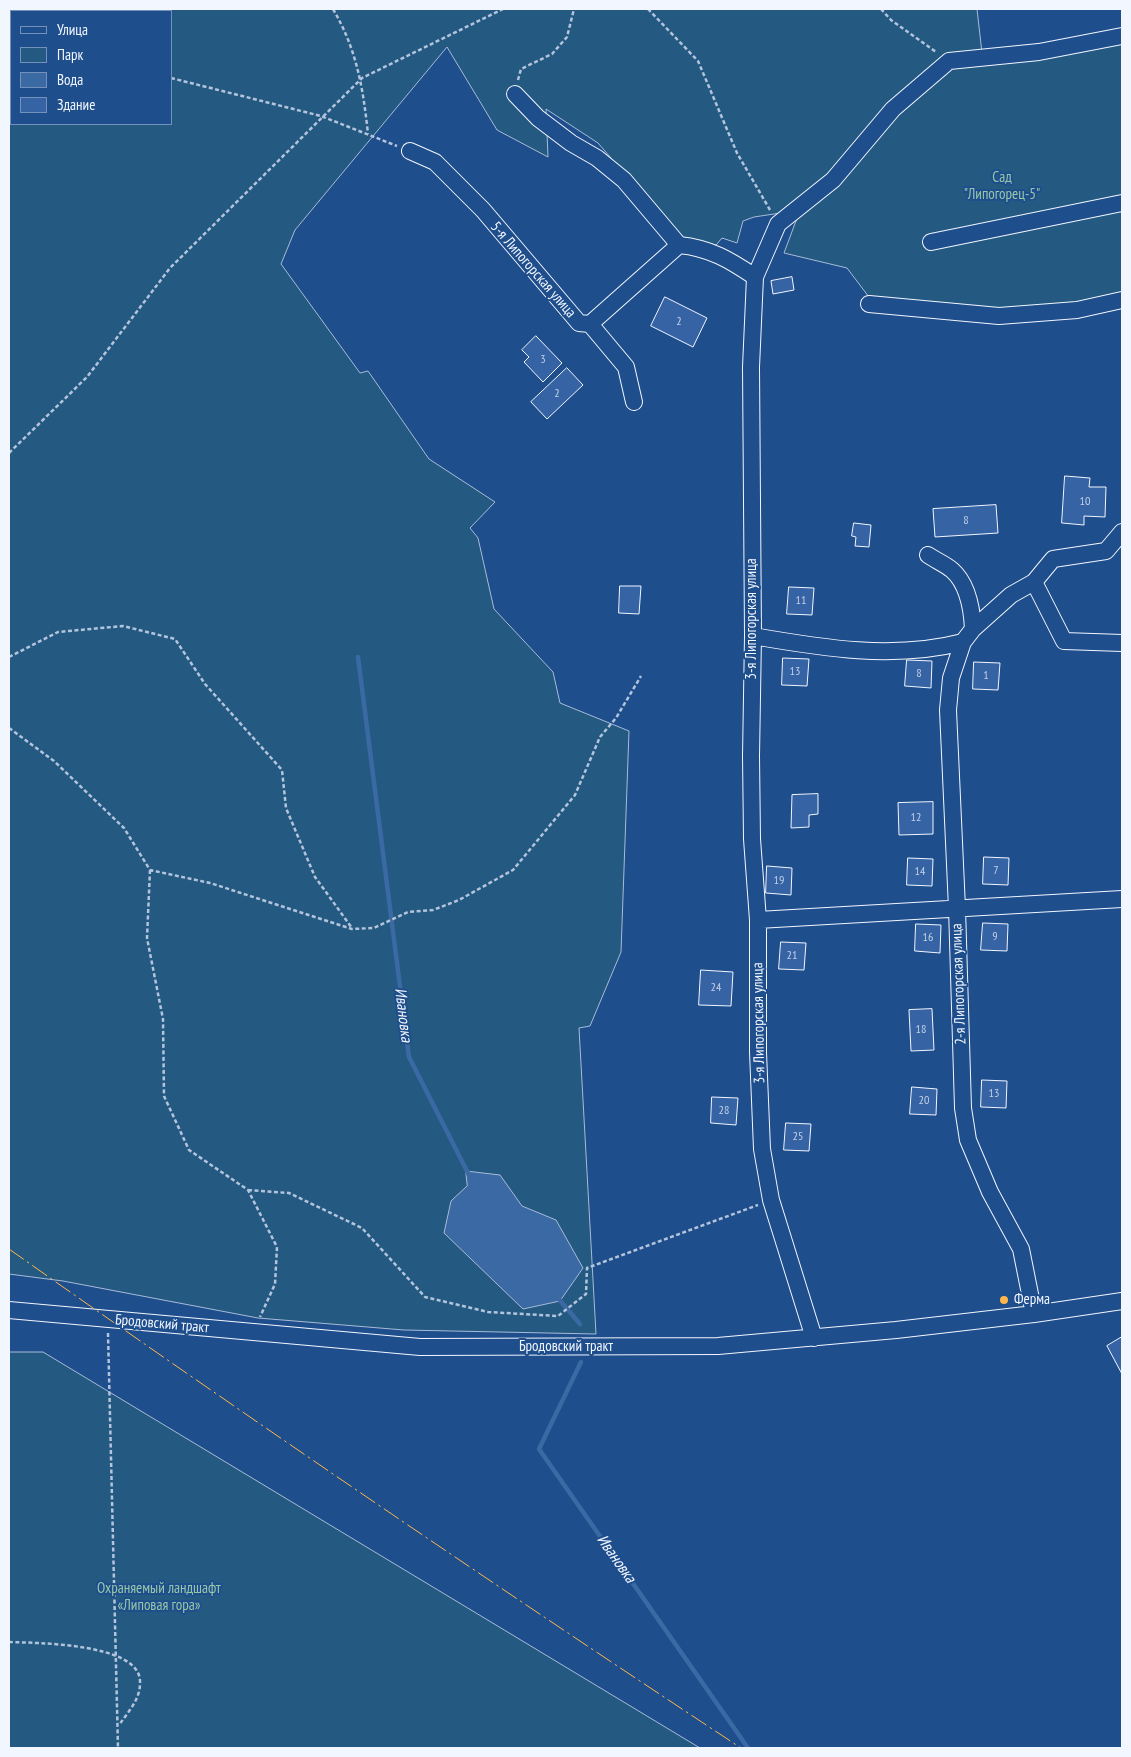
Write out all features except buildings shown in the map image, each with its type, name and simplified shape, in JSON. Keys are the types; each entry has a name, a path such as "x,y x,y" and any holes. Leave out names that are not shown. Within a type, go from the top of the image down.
{"street":[{"path":"950,61 1039,52 1122,36"},
{"name":"3-я Липогорская улица","path":"814,1338 771,1200 762,1149 758,1052 758,920 752,839 751,765 753,636 751,367 755,277 778,224 834,180 893,108 950,61"},
{"path":"515,94 538,118 571,143 597,158 624,180 679,245 701,247 732,262 755,277"},
{"name":"5-я Липогорская улица","path":"410,151 435,162 483,210 579,323 590,324 626,367 634,402"},
{"path":"932,242 1122,203"},
{"path":"590,324 679,245"},
{"path":"869,304 999,316 1077,310 1122,300"},
{"path":"753,636 804,644 904,651 944,647 963,642 973,629 1011,595 1034,582 1053,559 1106,551 1122,532"},
{"path":"928,555 953,571 965,590 972,609 973,629"},
{"path":"1034,582 1064,641 1122,643"},
{"name":"2-я Липогорская улица","path":"963,642 952,678 948,710 957,908 962,1108 968,1140 990,1192 1021,1249 1034,1314"},
{"path":"758,920 1122,899"},
{"name":"Бродовский тракт","path":"9,1310 420,1347 718,1346 814,1338 1034,1314 1122,1301"}],"path":[{"path":"333,9 343,26 362,78 368,134"},
{"path":"9,454 87,377 170,268 265,175 321,116 362,78 503,9"},
{"path":"515,94 520,69 552,54 567,37 574,9"},
{"path":"648,9 698,61 737,153 778,224"},
{"path":"881,9 891,20 950,61"},
{"path":"172,78 321,116 410,151"},
{"path":"9,656 58,632 123,626 175,639 205,684 282,770 286,808 316,877 352,928"},
{"path":"150,870 210,883 352,928 374,928 408,912 433,910 459,900 513,870 575,794 600,737 616,718 641,676"},
{"path":"9,728 54,761 124,828 150,870 147,938 163,1019 164,1096 189,1150 248,1190 277,1247 275,1284 253,1332"},
{"path":"248,1190 289,1193 362,1228 425,1297 488,1312 558,1316 586,1294 587,1268 771,1200"},
{"path":"108,1319 118,1748"},
{"path":"9,1642 61,1644 116,1656 133,1663 141,1680 136,1702 118,1726"}],"green space":[{"name":"Сад \"Липогорец-5\"","path":"9,9 977,9 983,62 1122,36 1122,302 1077,310 875,305 847,268 784,253 800,210 754,217 743,221 737,243 722,238 716,245 672,235 637,188 598,143 546,109 548,157 497,130 447,47 295,230 281,264 360,373 368,371 429,459 495,502 470,528 478,538 494,609 553,672 560,703 629,731 621,952 590,1026 579,1028 596,1334 404,1330 258,1318 63,1281 9,1274"},
{"name":"Охраняемый ландшафт «Липовая гора»","path":"9,1352 43,1352 700,1748 9,1748"}],"water":[{"path":"466,1171 500,1175 522,1206 556,1220 583,1268 560,1301 523,1309 444,1233 451,1201 467,1186"}],"waterway":[{"name":"Ивановка","path":"358,657 409,1057 469,1175"},
{"name":"Ивановка","path":"557,1297 580,1324"},
{"name":"Ивановка","path":"581,1362 539,1449 748,1748"}],"power":[{"path":"9,1249 373,1501 741,1748"}],"place":[{"name":"Ферма","path":"1004,1300"}]}
